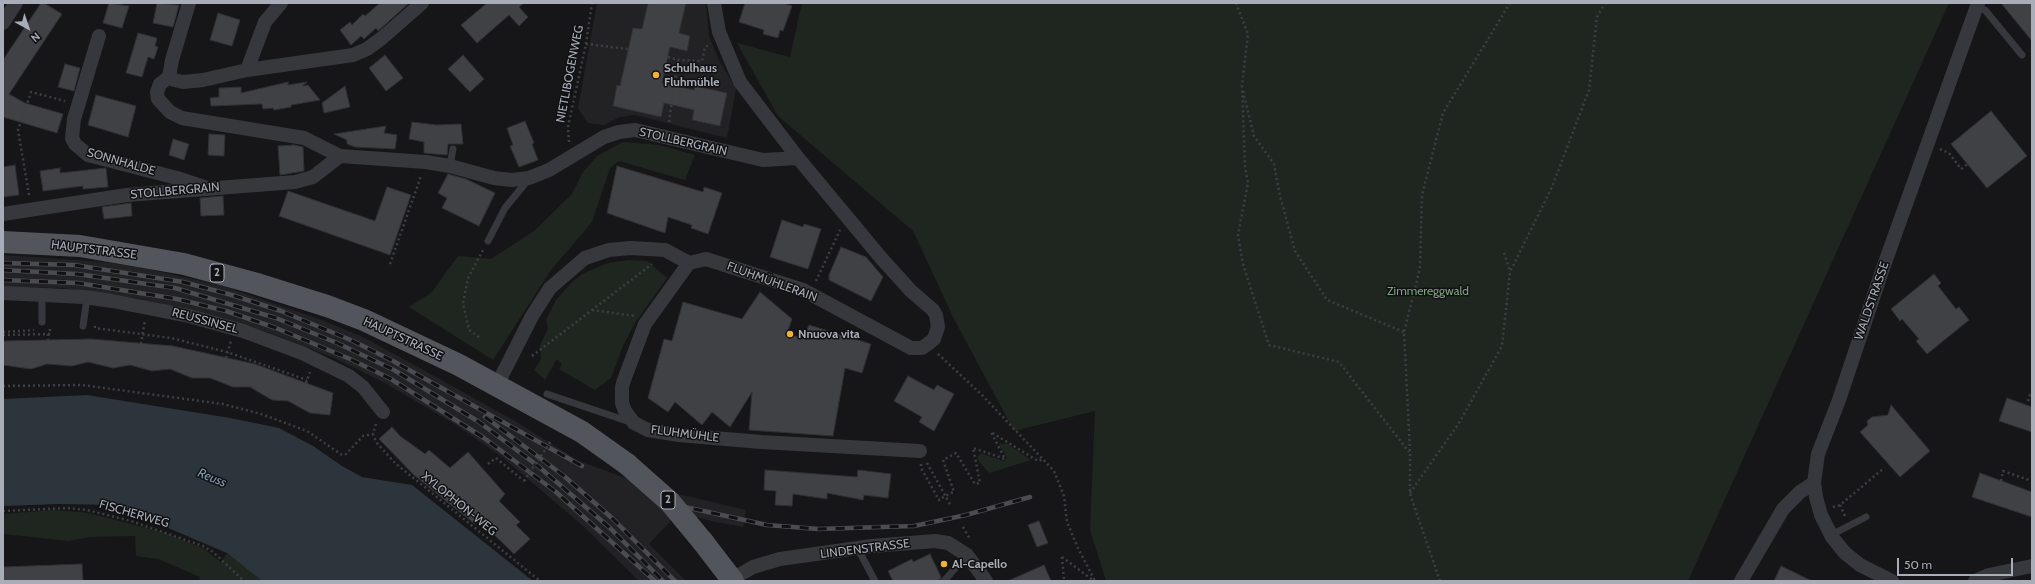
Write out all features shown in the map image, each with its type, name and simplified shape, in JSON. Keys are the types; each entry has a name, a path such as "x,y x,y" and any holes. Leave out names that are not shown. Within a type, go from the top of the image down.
{"main road":[{"name":"HAUPTSTRASSE","path":"3,242 80,246 184,264 254,283 327,306 364,320 421,346 582,432 630,466 681,514 732,580"}],"street":[{"path":"3,23 16,3"},
{"path":"189,3 172,60 169,77 183,82 203,80 246,70 353,55 367,49 382,38 422,3"},
{"path":"246,70 265,22 281,3"},
{"name":"FLUHMÜHLERAIN","path":"689,263 706,259 803,290 911,348 922,348 929,343 934,339 938,328 936,315 933,310 911,291 882,259 798,158 740,82 719,32 714,3"},
{"name":"WALDSTRASSE","path":"1814,484 1818,454 1839,400 1882,271 1978,5"},
{"name":"SONNHALDE","path":"99,36 74,119 72,138 81,151 88,155 122,165 177,178 207,188"},
{"name":"STOLLBERGRAIN","path":"169,77 160,84 157,92 158,98 170,112 182,118 304,138 340,156 426,162 450,166 494,178 512,180 529,178 549,170 604,137 619,132 635,130 757,159 798,158"},
{"name":"STOLLBERGRAIN","path":"3,214 126,195 295,182 312,177 340,156"},
{"path":"504,391 532,316 550,288 585,258 609,250 630,248 665,250 689,263"},
{"name":"FLUHMÜHLE","path":"689,263 645,324 622,388 622,403 625,411 634,423 648,430 679,435 761,442 920,451"},
{"name":"REUSSINSEL","path":"3,293 92,298 189,316 243,331 302,353 349,376 363,387 383,412"},
{"path":"1741,581 1783,509 1800,492 1814,484 1821,514 1831,535 1845,553 1860,565 1892,581"},
{"name":"LINDENSTRASSE","path":"732,580 753,567 780,558 872,546 935,541 952,545 967,555 986,581"},
{"path":"1975,581 1989,575 2032,566"}],"lane":[{"path":"1978,5 1985,10 2022,55"},
{"path":"450,166 453,149"},
{"path":"488,241 505,208 529,178"},
{"path":"42,295 42,322"},
{"path":"83,326 92,298"},
{"path":"548,394 634,423"},
{"path":"1831,535 1866,517"},
{"path":"858,549 875,581"},
{"path":"944,581 967,555"}],"path":[{"name":"NIETLIBOGENWEG","path":"570,148 568,127 586,44 592,3"},
{"path":"1236,3 1248,34 1242,86 1245,167 1248,183 1238,235 1243,264 1270,345 1339,362 1410,452"},
{"path":"1440,581 1410,494 1410,452 1404,332 1420,268 1422,195 1443,113 1510,3"},
{"path":"1410,494 1459,423 1502,346 1510,272 1552,187 1589,90 1597,17 1605,3"},
{"path":"668,57 678,60 702,61 705,47 722,40"},
{"path":"586,44 628,49"},
{"path":"668,122 678,60"},
{"path":"1242,86 1254,136 1274,164 1280,196 1295,251 1327,300 1404,332"},
{"path":"27,184 18,130 31,92 79,104"},
{"path":"1928,144 1949,153 1961,170 1968,164"},
{"path":"390,264 426,162"},
{"path":"818,277 842,227"},
{"path":"479,337 469,330 464,303 468,278 488,241"},
{"path":"532,356 669,252"},
{"path":"1504,253 1510,272"},
{"path":"92,298 95,328 171,338 227,352 306,381 310,373"},
{"path":"592,310 650,317"},
{"path":"3,332 34,330 42,322"},
{"path":"141,344 144,327"},
{"path":"48,340 50,329"},
{"path":"3,335 48,334"},
{"path":"226,358 230,344"},
{"path":"935,352 981,394 1054,471 1060,483 1067,522 1078,548 1095,581"},
{"name":"XYLOPHON-WEG","path":"3,386 82,385 223,404 261,414 307,431 342,455 346,454 363,436 373,434 376,442 395,464 540,581"},
{"path":"2028,400 2030,394 2032,395"},
{"path":"920,451 921,468 939,500 954,492 943,460 956,453 975,484 980,482 973,448 1005,459 990,432 1038,461 1044,459"},
{"path":"488,464 496,458 524,480 551,442"},
{"path":"920,451 951,506"},
{"path":"1828,508 1840,505 1883,469"},
{"path":"2001,481 2003,471 2032,481"},
{"name":"FISCHERWEG","path":"3,511 68,508 87,510 131,521 203,546 213,552 244,581"},
{"path":"1064,581 1062,557 1095,581"}],"shaded area":[{"name":"Schulhaus Fluhmühle","path":"597,3 706,3 709,36 719,60 736,89 727,138 635,115 620,117 604,125 588,123 578,108"},
{"path":"3,255 104,262 144,268 223,286 322,320 363,337 409,362 515,421 579,461 653,488 746,510 743,527 711,521 679,512 649,544 686,581 639,581 583,526 502,457 456,425 385,383 334,358 268,332 199,312 135,298 61,288 3,287"}],"green space":[{"name":"Zimmereggwald","path":"802,3 1949,3 1688,581 1106,581 1090,530 1095,411 1014,431 954,319 913,231 778,116 737,43 790,57"},
{"path":"623,142 659,145 695,155 685,180 619,161 610,168 592,222 551,270 493,360 409,307 432,292 458,256 491,259 534,231 572,194 583,172 597,156"},
{"path":"628,260 647,261 667,278 635,323 623,346 611,378 595,390 559,369 562,364 557,359 545,380 534,370 541,359 540,345 548,329 546,320 556,300 571,283 582,274 608,263"},
{"path":"999,444 1008,444 1031,460 989,473 977,459 980,453 1004,461 1007,458"},
{"path":"54,510 88,513 162,532 203,548 221,562 227,553 262,581 199,581 200,577 158,559 136,556 135,536 90,537 69,541 3,534 3,514"}],"water":[{"name":"Reuss","path":"87,395 230,418 279,428 313,446 342,466 362,477 412,485 533,581 262,581 227,553 114,505 59,504 3,506 3,399"}],"building":[{"path":"41,3 44,3 62,14 9,94 25,103 63,114 57,133 3,117 3,60"},
{"path":"109,3 129,6 122,28 103,23"},
{"path":"157,3 179,5 173,27 153,23"},
{"path":"380,3 409,3 378,31 376,28 364,39 361,36 351,45 340,30 350,22 352,25 363,14 365,16"},
{"path":"487,3 524,3 519,7 528,17 519,26 509,15 477,43 461,25"},
{"path":"648,3 686,3 679,33 690,36 687,51 670,47 662,83 694,90 695,86 727,93 720,126 692,120 694,110 664,103 661,117 613,106 617,85 620,86 633,28 642,29"},
{"path":"745,3 783,3 792,6 783,31 780,30 778,38 763,34 764,30 739,22"},
{"path":"2001,3 2032,3 2032,41"},
{"path":"218,13 240,20 232,46 210,40"},
{"path":"138,33 157,38 155,46 158,47 154,59 148,57 142,77 126,73"},
{"path":"385,55 403,78 386,91 369,68"},
{"path":"463,55 484,79 470,92 448,69"},
{"path":"65,64 80,68 74,91 58,87"},
{"path":"288,82 288,85 307,82 302,86 308,85 320,100 291,105 291,107 274,110 273,108 263,109 262,104 211,106 210,98 219,97 219,88 241,87 241,93"},
{"path":"345,86 350,107 324,113 322,103"},
{"path":"96,95 136,106 128,137 88,125"},
{"path":"1991,111 2027,156 1987,188 1951,144"},
{"path":"525,121 534,143 532,144 538,160 519,167 510,146 513,145 507,128"},
{"path":"412,122 436,125 461,124 463,144 448,144 447,155 424,153 424,142 409,139"},
{"path":"386,126 384,133 397,135 395,149 355,147 347,144 347,140 334,134"},
{"path":"209,134 225,135 224,156 208,155"},
{"path":"173,139 189,144 184,160 169,155"},
{"path":"294,145 303,147 304,171 280,175 278,146"},
{"path":"15,165 19,195 3,197 3,167"},
{"path":"617,166 703,192 704,187 722,193 708,234 691,228 692,225 668,217 665,233 607,213"},
{"path":"60,168 60,173 106,168 108,187 83,189 83,186 43,191 40,171"},
{"path":"448,174 466,179 495,193 479,226 442,208 447,198 438,193"},
{"path":"387,187 411,195 390,255 279,216 288,191 375,221"},
{"path":"223,196 224,215 201,216 200,198"},
{"path":"131,203 132,216 104,219 102,207"},
{"path":"782,220 803,227 804,224 821,229 808,269 770,257"},
{"path":"841,247 866,257 883,277 871,301 829,280 829,275"},
{"path":"1934,274 1941,283 1938,286 1956,309 1959,307 1969,320 1927,354 1916,341 1919,339 1902,319 1900,321 1891,309"},
{"path":"760,292 792,319 787,333 803,339 809,325 871,344 862,373 845,368 833,436 749,430 752,392 730,427 712,412 702,425 675,402 668,412 648,398 664,339 672,341 683,302 742,319"},
{"path":"91,339 173,346 255,364 333,393 330,415 310,413 288,401 272,400 250,387 233,387 210,378 192,378 170,369 152,371 130,365 113,368 88,362 72,366 47,364 31,369 3,365 3,341"},
{"path":"908,376 934,390 937,385 954,394 934,431 919,422 922,417 894,401"},
{"path":"2007,398 2032,407 2032,432 1999,421"},
{"path":"1891,405 1930,451 1900,477 1860,432 1868,425 1867,421 1872,417 1888,415"},
{"path":"392,427 400,436 425,454 429,450 450,468 468,452 505,494 499,501 520,522 516,525 530,539 514,554 479,520 475,524 447,502 414,475 379,439"},
{"path":"765,470 857,477 858,470 891,474 888,498 864,495 863,500 827,493 827,499 793,494 792,506 775,505 776,491 764,490"},
{"path":"1980,473 2032,492 2032,517 1972,497"},
{"path":"1039,521 1048,543 1037,547 1028,525"},
{"path":"930,554 941,577 939,581 893,581 888,571 912,559 913,562"},
{"path":"82,564 83,581 3,581 3,567"},
{"path":"1044,565 1051,581 1008,581"},
{"path":"1781,566 1812,581 1774,581"}],"railway":[{"path":"3,263 74,265 183,282 232,295 281,311 353,341 393,361 582,466"},
{"path":"3,270 77,274 175,288 276,318 337,343 394,370 479,422 538,466 610,528 663,581"},
{"path":"3,280 78,283 177,299 226,311 276,328 350,359 391,379 484,438 556,492 655,581"},
{"path":"485,417 564,476 613,519 675,581"},
{"path":"676,505 767,525 818,529 914,526 966,515 1030,497"}],"place":[{"name":"Schulhaus Fluhmühle","path":"656,75"},
{"name":"Nnuova vita","path":"790,334"},
{"name":"Al-Capello","path":"944,564"}]}
